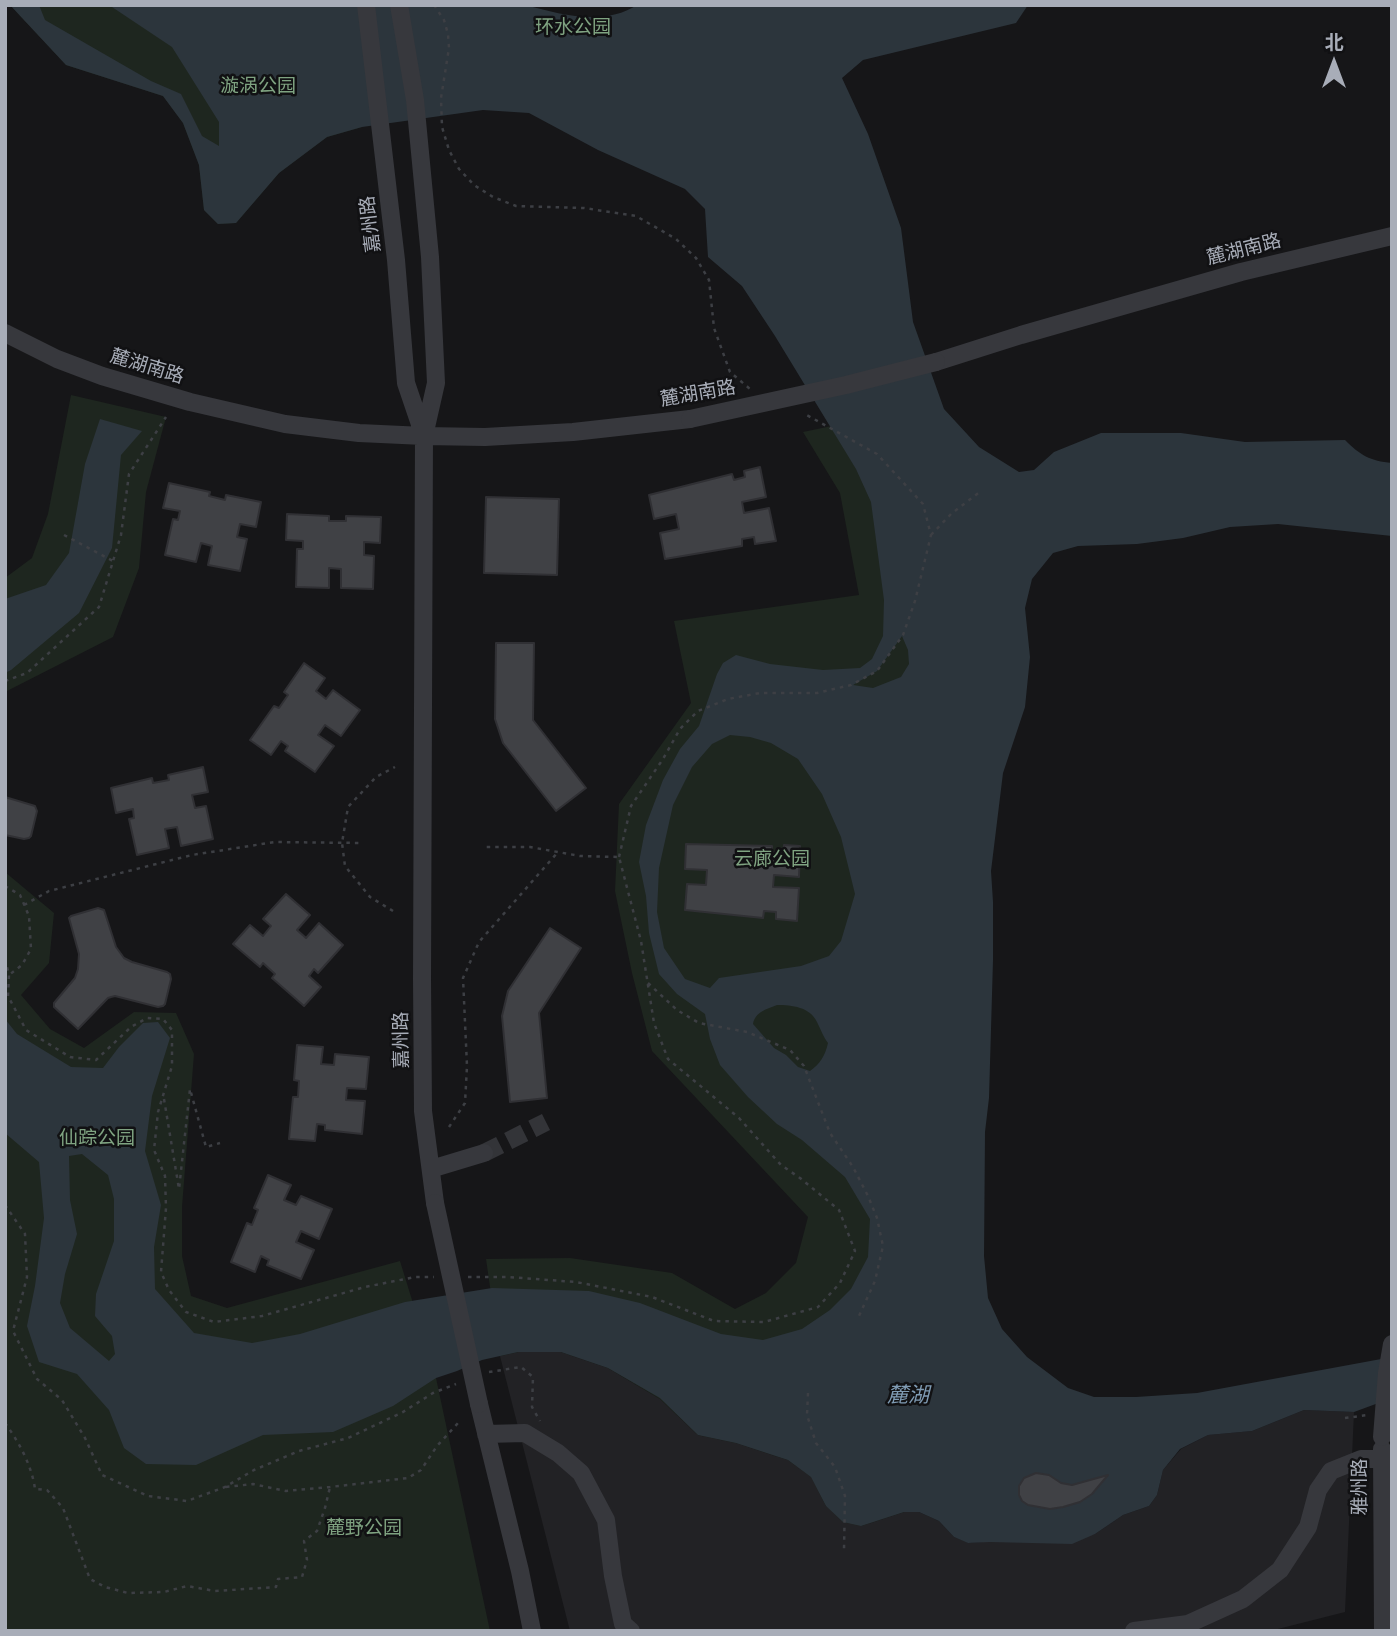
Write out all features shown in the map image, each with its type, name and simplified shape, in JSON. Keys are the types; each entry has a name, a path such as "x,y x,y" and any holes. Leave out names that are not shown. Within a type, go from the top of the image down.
{"street":[{"name":"嘉州路","path":"366,5 396,260 406,383 424,436"},
{"name":"嘉州路","path":"400,5 415,100 430,257 436,383 424,436 423,1111 435,1203 479,1404 520,1571 531,1631"},
{"name":"麓湖南路","path":"5,333 57,359 102,376 190,402 285,424 359,433 424,436 485,437 573,432 690,419 846,385 936,362 1241,272 1392,236"},
{"path":"430,1169 484,1153"},
{"name":"雅州路","path":"1383,1631 1382,1437 1392,1344"},
{"path":"486,1434 525,1433 558,1453 582,1473 606,1520 613,1576 623,1624 631,1631"},
{"path":"1134,1631 1188,1624 1242,1599 1280,1570 1308,1527 1318,1490 1331,1471 1361,1459 1382,1459"}],"path":[{"path":"434,5 444,20 449,48 441,98 442,127 449,150 459,169 474,185 493,197 516,206 584,208 636,216 676,239 696,258 709,280 714,328 730,372 755,393"},
{"path":"618,857 631,806 681,729 698,712 729,699 760,693 817,693 852,685 877,671 902,635 915,601 931,535 923,504 877,454 800,411"},
{"path":"5,681 27,673 99,607 121,535 129,474 166,417"},
{"path":"931,535 951,514 981,491"},
{"path":"64,535 113,561"},
{"path":"393,911 370,897 345,866 342,843 348,807 376,778 394,767"},
{"path":"24,905 49,891 192,855 275,842 361,843"},
{"path":"449,1127 466,1103 463,978 479,942 558,852"},
{"path":"5,886 20,895 29,916 30,948 22,965 9,975 6,960"},
{"path":"648,982 677,1010 699,1023 747,1032 790,1050 804,1066 830,1133 853,1167 877,1218 883,1246 875,1281 859,1316"},
{"path":"163,1095 179,1189 190,1089 206,1147 220,1143"},
{"path":"5,1205 25,1234 27,1277 13,1331 37,1379 62,1400 85,1438 102,1475 148,1496 187,1501 225,1487 254,1469 299,1451 348,1438 403,1412 433,1393 458,1383"},
{"path":"5,1212 11,1213"},
{"path":"482,1373 521,1367 533,1377 532,1408 558,1453"},
{"path":"808,1393 807,1415 816,1443 835,1467 845,1496 844,1550"},
{"path":"5,1423 22,1450 33,1476 35,1489 47,1490 64,1508 90,1579 105,1587 128,1593 164,1592 187,1586 215,1591 276,1587 278,1579 302,1577 307,1560 304,1541 317,1531 326,1508 330,1487"},
{"path":"225,1487 253,1484 286,1491 408,1478 421,1470 437,1446 458,1423"}],"shaded area":[{"path":"518,1352 561,1352 608,1368 660,1399 698,1435 736,1443 788,1460 812,1477 826,1506 861,1526 904,1512 919,1512 939,1521 954,1537 969,1543 1095,1534 1123,1515 1149,1506 1157,1495 1163,1470 1181,1449 1208,1435 1252,1431 1304,1410 1354,1412 1345,1612 1270,1631 570,1631 500,1356"}],"green space":[{"name":"漩涡公园","path":"10,5 344,5 362,127 327,137 279,173 236,223 218,224 204,210 199,165 183,123 163,96 66,65"},
{"path":"71,395 166,417 146,492 139,568 113,637 5,692 5,578 32,558 48,514"},
{"name":"云廊公园","path":"908,410 919,1512 904,1512 861,1526 843,1522 826,1506 811,1477 788,1460 736,1443 698,1435 660,1399 608,1368 561,1352 518,1352 500,1356 486,1259 570,1258 672,1273 735,1309 766,1293 796,1263 808,1217 652,1051 615,891 619,804 691,703 674,621 859,595 840,493 803,432"},
{"path":"5,872 54,913 49,963 21,995 50,1029 84,1048 134,1012 176,1013 194,1054 182,1207 182,1256 191,1296 227,1308 400,1261 436,1378 490,1631 5,1631"}],"water":[{"name":"麓湖","path":"10,5 39,5 45,20 151,81 181,94 202,136 219,146 219,122 172,47 109,5 526,5 568,15 597,17 611,15 637,5 1028,5 1016,23 863,60 842,78 868,134 901,228 913,322 944,409 979,447 1019,472 1034,470 1054,452 1101,433 1181,433 1245,442 1345,440 1366,456 1392,463 1392,536 1278,524 1230,527 1183,538 1137,544 1078,546 1053,553 1032,579 1025,608 1030,657 1025,707 1003,773 991,871 993,960 989,1098 985,1132 984,1256 988,1298 1002,1329 1027,1357 1068,1388 1094,1397 1197,1393 1392,1357 1392,1398 1354,1412 1304,1410 1252,1431 1208,1435 1180,1449 1163,1470 1157,1495 1149,1506 1123,1515 1095,1534 1072,1544 968,1543 954,1537 939,1521 919,1512 904,1512 861,1526 843,1522 826,1506 811,1477 788,1460 736,1443 698,1435 660,1398 608,1368 561,1352 518,1352 482,1360 436,1378 393,1406 333,1432 263,1435 196,1465 146,1464 124,1448 109,1410 77,1374 39,1362 27,1326 44,1218 39,1162 5,1133 5,1019 17,1034 71,1067 103,1068 143,1023 158,1022 170,1038 152,1096 145,1151 161,1205 154,1247 155,1289 194,1333 252,1343 300,1334 405,1302 492,1288 589,1291 640,1303 721,1334 763,1340 802,1329 830,1310 851,1289 868,1257 870,1219 845,1177 802,1140 777,1124 720,1065 710,1039 705,1014 677,994 659,974 649,933 646,896 639,862 646,825 663,780 680,749 699,726 723,663 736,655 770,664 823,670 860,668 872,659 883,636 884,600 871,502 856,469 742,286 708,257 705,209 685,189 598,150 529,113 483,110 362,127 327,137 279,173 236,223 218,224 204,210 199,165 183,123 163,96 66,65","holes":["902,636 908,650 909,664 901,677 873,688 853,685 877,671","730,735 750,737 771,743 798,759 822,794 841,837 855,894 841,941 829,956 801,966 719,978 710,988 685,979 664,948 657,912 659,868 673,805 692,767 712,744","777,1005 794,1006 814,1017 828,1043 817,1066 810,1071 798,1067 774,1048 753,1024 759,1014","82,1154 108,1175 114,1199 114,1241 96,1294 95,1316 112,1336 115,1354 109,1361 70,1328 60,1303 77,1234 70,1200 69,1156"]},
{"path":"100,419 142,431 121,455 112,548 79,613 5,673 5,599 46,585 69,553 85,464"}],"building":[{"path":"760,467 766,497 742,502 744,513 769,508 776,541 755,544 754,537 742,539 742,546 665,559 660,533 679,529 676,514 654,519 649,495 732,474 734,480 745,477 744,471"},
{"path":"169,483 210,492 209,496 225,500 226,495 261,502 256,527 240,524 237,537 247,539 240,571 208,565 212,546 201,543 196,562 165,555 173,519 178,520 180,511 163,508"},
{"path":"486,497 559,499 557,575 484,573"},
{"path":"287,514 329,516 329,521 346,521 346,516 381,517 380,543 364,542 364,555 374,556 373,589 341,588 341,569 329,568 329,588 296,587 297,549 303,549 303,541 286,540"},
{"path":"496,643 534,643 533,720 586,788 556,811 503,743 495,719"},
{"path":"304,663 325,678 316,691 326,699 333,690 360,710 341,736 325,725 318,735 334,746 315,772 285,751 288,746 281,741 271,755 250,740 274,706 279,708 288,695 284,692"},
{"path":"203,767 208,792 192,795 195,808 206,806 213,839 181,846 177,827 165,829 169,848 137,855 129,819 134,818 133,809 116,813 111,788 152,778 153,783 169,780 168,775"},
{"path":"5,797 35,806 37,811 29,838 5,835"},
{"path":"686,844 772,846 772,852 783,852 784,845 800,846 799,877 774,875 773,887 799,888 797,921 776,919 776,912 764,911 763,918 685,910 687,884 706,885 707,870 685,869"},
{"path":"286,894 310,915 297,930 306,938 319,923 343,945 318,973 314,969 309,976 321,987 304,1006 272,978 275,974 263,963 260,967 233,944 250,925 263,936 271,926 263,919"},
{"path":"98,908 104,910 116,947 124,958 167,972 171,979 163,1006 111,997 78,1029 54,1007 54,1003 75,978 78,969 79,954 69,918"},
{"path":"550,928 581,948 539,1013 547,1098 510,1102 502,1016 508,991"},
{"path":"297,1045 323,1047 321,1064 334,1065 335,1054 369,1057 366,1089 347,1088 346,1100 365,1101 362,1134 325,1130 325,1125 317,1124 315,1141 289,1139 293,1097 298,1097 299,1081 294,1080"},
{"path":"268,1175 291,1185 284,1200 296,1205 301,1196 332,1209 319,1239 301,1231 296,1242 314,1250 301,1279 267,1265 269,1260 261,1256 255,1272 231,1262 247,1223 252,1225 258,1210 254,1208"},
{"path":"1036,1473 1049,1475 1061,1483 1072,1485 1108,1475 1092,1494 1080,1502 1050,1509 1028,1505 1019,1495 1019,1486 1024,1478"}],"tunnel":[{"path":"484,1153 546,1122"}],"park label":[{"name":"环水公园","path":"573,28"},
{"name":"仙踪公园","path":"97,1139"},
{"name":"麓野公园","path":"364,1529"}]}
